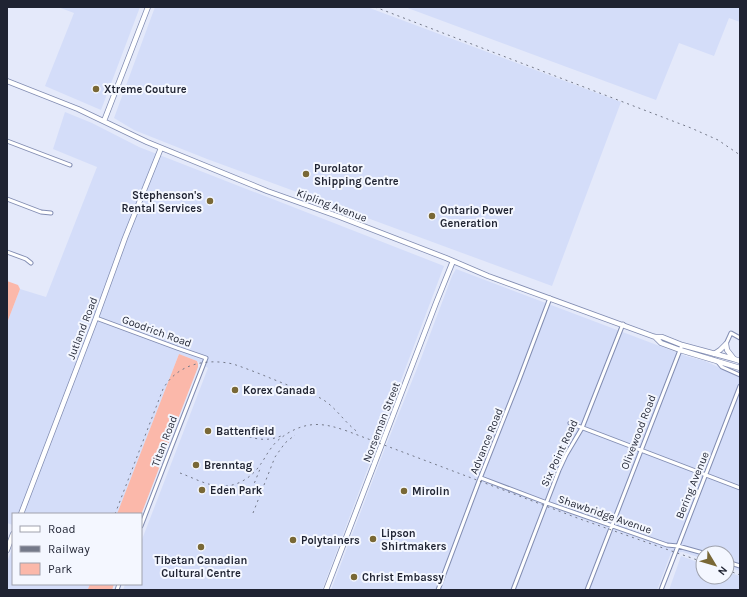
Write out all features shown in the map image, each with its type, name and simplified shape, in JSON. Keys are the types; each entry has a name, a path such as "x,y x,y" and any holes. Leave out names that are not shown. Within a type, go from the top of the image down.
{"main road":[{"path":"104,121 148,7"},
{"name":"Kipling Avenue","path":"7,81 78,109 130,135 267,191 339,217 488,276 655,336 662,337 681,347 717,362 730,364 740,368"},
{"name":"Jutland Road","path":"21,513 125,238 161,148"},
{"name":"Norseman Street","path":"326,590 453,261"},
{"path":"714,354 726,344"},
{"path":"726,344 728,352 734,359"},
{"name":"Kipling Avenue","path":"681,347 740,361"},
{"path":"7,550 12,537"}],"street":[{"path":"7,141 70,165"},
{"path":"7,199 41,212 51,213"},
{"path":"7,252 26,259 32,263"},
{"name":"Advance Road","path":"438,590 550,298"},
{"name":"Goodrich Road","path":"96,318 206,358 205,363"},
{"name":"Six Point Road","path":"513,590 559,470 582,428 623,324"},
{"path":"726,344 731,333 740,338"},
{"name":"Olivewood Road","path":"587,590 681,347"},
{"name":"Kipling Avenue","path":"717,362 722,367 740,375"},
{"name":"Titan Road","path":"142,523 205,363"},
{"name":"Bering Avenue","path":"661,590 740,386"},
{"path":"570,423 740,488"},
{"name":"Shawbridge Avenue","path":"481,478 611,526 667,545 678,546 695,551"}],"shaded area":[{"path":"58,7 140,7 101,110 45,86 74,13"},
{"path":"155,7 367,7 621,102 552,286 207,159 134,130 114,118"},
{"path":"405,7 740,7 740,22 729,18 714,56 679,43 656,100"},
{"path":"65,112 92,123 139,147 444,266 322,590 123,590 125,585 142,585 142,539 208,368 197,361 179,354 117,513 12,513 12,525 7,523 7,323 20,289 46,297 97,167 53,149"},
{"path":"456,269 686,356 705,361 740,377 740,571 735,569 735,545 695,545 695,556 683,552 671,553 657,590 331,590"},
{"path":"12,549 12,585 90,585 88,589 91,590 7,590 7,562"},
{"path":"681,556 695,561 695,585 735,585 735,574 740,576 740,590 669,590"}],"green space":[{"path":"7,281 18,285 20,289 7,323"},
{"path":"179,354 197,361 198,367 142,513 117,513"},
{"path":"90,585 114,585 112,590 88,589"}],"railway":[{"path":"375,7 691,128 718,140 740,155"},
{"path":"115,513 163,389 176,374 193,365 213,362 233,364 316,396 328,403 359,433"},
{"path":"180,473 202,482 218,486 229,486 239,483 249,477 257,469 279,439 288,433 303,426 317,424 331,426 580,519 695,559"},
{"path":"227,428 247,436 260,439 281,436"},
{"path":"253,513 275,457 285,443 295,435"},
{"path":"250,494 260,469"},
{"path":"735,573 740,575"}],"place":[{"name":"Xtreme Couture","path":"96,89"},
{"name":"Purolator Shipping Centre","path":"306,174"},
{"name":"Stephenson's Rental Services","path":"210,201"},
{"name":"Ontario Power Generation","path":"432,216"},
{"name":"Korex Canada","path":"235,390"},
{"name":"Battenfield","path":"208,431"},
{"name":"Brenntag","path":"196,465"},
{"name":"Eden Park","path":"202,490"},
{"name":"Mirolin","path":"404,491"},
{"name":"Lipson Shirtmakers","path":"373,539"},
{"name":"Polytainers","path":"293,540"},
{"name":"Tibetan Canadian Cultural Centre","path":"201,547"},
{"name":"Christ Embassy","path":"354,577"}]}
